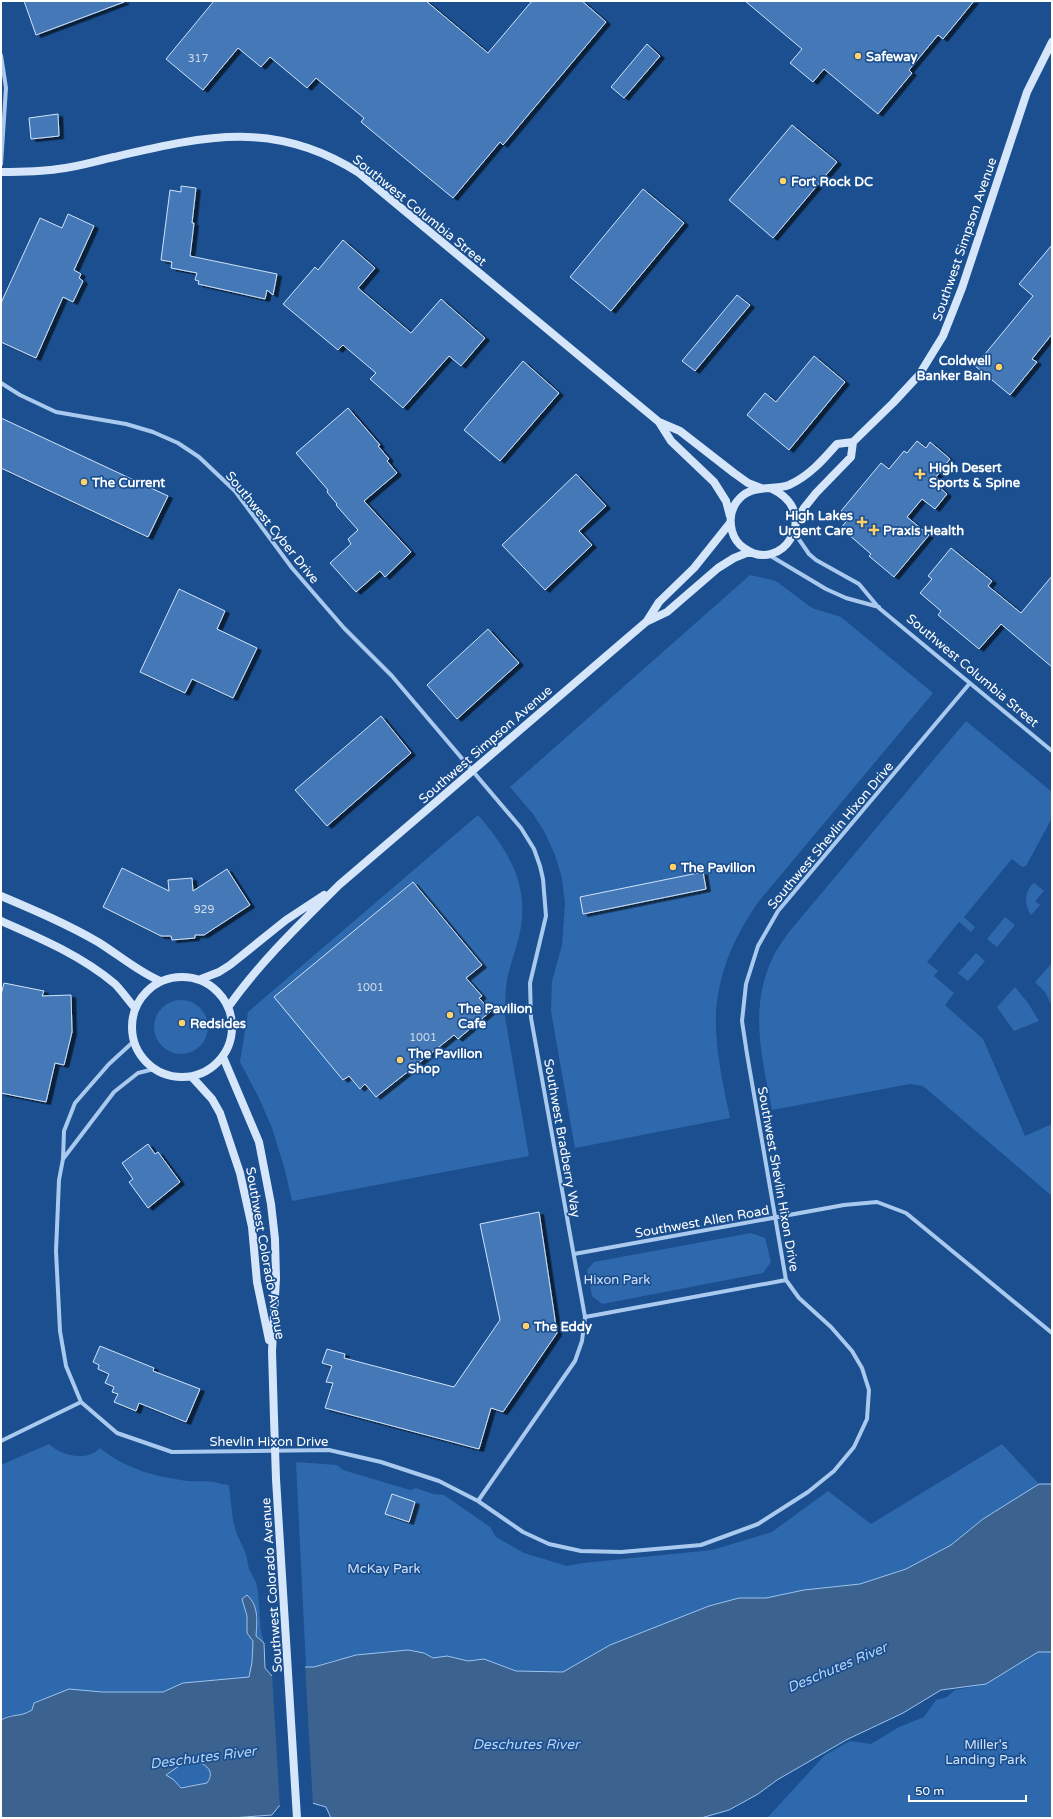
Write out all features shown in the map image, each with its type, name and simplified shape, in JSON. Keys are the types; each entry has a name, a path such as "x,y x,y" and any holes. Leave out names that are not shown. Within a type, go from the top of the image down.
{"street":[{"name":"Southwest Simpson Avenue","path":"772,489 788,485 802,478 837,444 853,442 919,375 943,336 962,288 1027,92 1052,42"},
{"path":"1,55 6,88 1,164"},
{"name":"Southwest Columbia Street","path":"1,172 59,169 178,143 230,136 253,136 292,143 316,150 343,163 387,196 659,422 680,431 748,483 761,488"},
{"name":"Southwest Cyber Drive","path":"1,383 20,395 56,412 126,424 153,432 178,443 199,457 235,491 292,568 344,628 392,676 472,772"},
{"name":"Southwest Columbia Street","path":"659,422 671,441 714,482 726,501 730,519"},
{"name":"Southwest Simpson Avenue","path":"796,522 804,508 816,493 851,457 853,442"},
{"path":"761,488 772,489 782,494 790,501 795,511 796,522 794,532 788,542 779,550 769,555 759,555 749,552 733,536 730,519 734,504 742,496 751,490 761,488"},
{"name":"Southwest Simpson Avenue","path":"646,622 659,602 694,568 730,519"},
{"name":"Southwest Columbia Street","path":"794,532 809,554 816,560 859,584 879,608 1052,751"},
{"name":"Southwest Simpson Avenue","path":"229,1006 246,982 295,929 339,885 646,622 667,612 724,565 734,558 749,552"},
{"name":"Southwest Columbia Street","path":"769,555 826,589 846,598 879,608"},
{"name":"Southwest Shevlin Hixon Drive","path":"478,1501 523,1532 549,1544 581,1551 621,1552 701,1545 758,1524 808,1492 834,1471 854,1447 867,1419 869,1390 862,1368 852,1351 831,1327 799,1298 786,1280 742,1021 746,984 758,946 778,911 970,683"},
{"name":"Southwest Bradberry Way","path":"472,772 522,828 534,849 543,879 546,916 530,983 531,1018 585,1317 582,1340 575,1361 478,1501"},
{"name":"Southwest Simpson Avenue","path":"201,979 219,972 286,920 339,885"},
{"path":"1,896 69,925 105,946 145,975 160,981"},
{"path":"1,921 48,942 84,962 115,985 135,1008"},
{"path":"180,976 201,979 218,990 229,1006 233,1024 231,1041 223,1057 209,1070 192,1077 179,1078 166,1075 154,1069 141,1057 133,1042 132,1025 135,1008 145,992 160,981 180,976"},
{"path":"1,1441 81,1402 66,1366 60,1331 56,1251 59,1180 63,1159 64,1131 75,1103 109,1064 133,1042"},
{"name":"Southwest Colorado Avenue","path":"223,1057 259,1142 271,1204 275,1239 276,1278 272,1351 276,1479 297,1817"},
{"path":"63,1159 114,1092 138,1073 154,1069"},
{"name":"Southwest Colorado Avenue","path":"192,1077 212,1099 220,1113 240,1173 252,1227 257,1282 272,1351"},
{"name":"Southwest Allen Road","path":"574,1254 844,1205 878,1202 906,1213 1052,1333"},
{"path":"585,1317 786,1280"},
{"name":"Shevlin Hixon Drive","path":"81,1402 117,1433 172,1452 329,1450 381,1462 432,1479 478,1501"}],"green space":[{"name":"The Pavilion","path":"750,575 776,581 812,608 841,617 933,693 759,901 739,934 724,968 717,1004 716,1023 719,1062 730,1118 575,1148 551,1011 552,981 562,945 565,904 562,878 555,855 544,831 533,814 510,787"},
{"path":"966,721 1052,792 1052,818 1026,866 1022,867 1012,859 964,917 975,927 971,932 959,922 927,962 938,971 934,976 954,993 945,1005 983,1039 1025,1136 1052,1124 1052,1196 923,1086 910,1084 772,1110 764,1071 761,1051 759,1012 761,993 766,974 781,943"},
{"path":"478,815 498,840 513,866 521,895 521,927 507,980 505,1017 529,1156 292,1201 285,1170 272,1128 258,1096 240,1062 248,1012"},
{"path":"1034,883 1044,891 1035,901 1040,905 1031,915 1027,907 1026,898 1028,890"},
{"path":"1005,917 1015,925 997,947 987,939"},
{"path":"976,953 985,961 968,981 958,973"},
{"path":"1052,963 1051,1004 1045,992 1035,982"},
{"path":"1015,987 1028,1003 1039,1021 1014,1031 997,1007"},
{"path":"176,1000 186,1000 196,1004 204,1012 208,1022 208,1032 204,1042 196,1050 186,1054 176,1054 166,1050 158,1042 154,1032 154,1022 158,1012 166,1004"},
{"name":"Hixon Park","path":"751,1233 765,1238 771,1262 763,1273 602,1304 592,1296 587,1270 594,1262"},
{"path":"49,1444 61,1452 74,1456 88,1455 100,1448 120,1461 142,1471 164,1477 188,1481 207,1481 229,1486 236,1532 246,1554 249,1569 256,1582 261,1632 264,1643 255,1636 258,1615 242,1599 247,1616 247,1633 253,1641 250,1677 183,1683 163,1692 102,1692 69,1689 34,1703 32,1710 24,1715 8,1715 1,1720 1,1465"},
{"name":"McKay Park","path":"1002,1444 1039,1484 983,1519 951,1545 906,1569 860,1584 804,1590 766,1598 739,1598 709,1606 652,1629 563,1672 516,1671 484,1659 468,1661 447,1656 433,1658 424,1653 335,1660 314,1667 306,1667 296,1462 337,1465 343,1470 410,1490 416,1488 433,1494 444,1495 490,1527 496,1537 524,1553 567,1566 583,1563 712,1550 772,1532 828,1491 871,1524"},
{"name":"Miller's Landing Park","path":"1038,1652 1052,1652 1052,1818 767,1818 825,1755 850,1741 871,1744 899,1727 924,1717 936,1700 947,1697 955,1690 986,1684"},
{"path":"194,1761 202,1764 210,1771 207,1783 182,1788 174,1780 165,1776 179,1766"}],"water":[{"name":"Deschutes River","path":"1039,1484 1052,1484 1052,1652 1038,1652 986,1684 941,1690 903,1713 846,1740 729,1810 701,1818 331,1818 326,1807 312,1803 279,1806 272,1815 231,1818 1,1818 1,1720 32,1710 34,1703 69,1689 102,1692 163,1692 183,1683 249,1677 252,1662 253,1641 247,1633 247,1616 242,1599 247,1595 254,1604 257,1619 256,1636 264,1643 265,1668 272,1676 306,1667 314,1667 356,1655 408,1650 424,1653 433,1658 447,1656 468,1661 484,1659 516,1671 563,1672 610,1645 709,1606 739,1598 766,1598 804,1590 860,1584 906,1569 951,1545 983,1519","holes":["194,1761 202,1764 210,1771 207,1783 181,1788 174,1780 166,1775 179,1766"]}],"pier":[{"path":"305,1666 313,1805 280,1808 272,1674"}],"building":[{"path":"24,1 124,1 124,2 36,35"},
{"path":"214,1 426,1 488,53 532,1 582,1 606,22 503,145 500,142 453,198 361,122 364,118 316,78 307,88 270,57 261,67 238,48 203,90 166,59"},
{"name":"Safeway","path":"745,1 974,1 943,39 938,35 909,70 912,73 878,114 824,69 813,82 790,63 802,49"},
{"path":"647,44 660,56 624,98 611,87"},
{"path":"58,114 59,136 31,139 29,118"},
{"name":"Fort Rock DC","path":"792,125 837,162 773,238 729,200"},
{"path":"181,186 196,188 190,256 277,274 273,295 267,290 265,299 198,284 199,281 195,280 197,273 171,268 172,262 161,260 170,190 181,192"},
{"path":"643,189 684,223 611,311 570,277"},
{"path":"68,214 94,226 74,270 81,274 79,278 83,281 73,302 63,297 36,358 1,342 1,303 40,218 62,228"},
{"path":"343,240 375,268 358,288 411,333 441,299 485,338 461,366 449,356 403,408 370,379 376,373 343,345 338,350 283,304 315,267 318,270"},
{"path":"1052,245 1052,334 1032,359 1037,362 1010,395 975,366 1033,296 1019,284"},
{"path":"737,295 750,305 695,371 682,361"},
{"path":"814,356 845,382 789,450 747,415 765,393 776,402"},
{"path":"523,361 559,393 500,461 464,430"},
{"path":"348,408 380,445 378,446 389,459 387,461 397,473 364,501 411,552 385,577 380,571 356,592 330,563 351,544 348,539 358,530 336,505 337,504 327,492 328,490 296,453"},
{"name":"The Current","path":"1,418 168,496 148,537 1,468"},
{"path":"917,441 926,448 930,442 950,459 936,477 942,482 938,486 947,494 935,509 922,499 907,517 929,535 894,577 869,556 871,554 841,528 849,518 841,511 881,463 889,469 904,451 907,453"},
{"path":"576,474 606,506 579,531 592,545 545,590 502,545"},
{"path":"951,548 992,581 988,586 1021,613 1052,576 1052,667 1001,624 979,649 938,615 941,611 920,593 932,579 928,576"},
{"path":"179,589 225,611 217,629 257,648 233,698 192,679 185,693 140,672"},
{"path":"488,629 519,663 457,719 427,685"},
{"path":"381,716 411,753 327,826 295,790"},
{"path":"122,868 169,891 168,880 192,878 193,891 227,869 250,905 204,935 195,935 195,938 172,940 171,936 161,936 103,907"},
{"path":"703,872 706,889 583,914 580,897"},
{"path":"413,882 482,965 466,978 482,996 479,998 491,1011 458,1039 454,1035 376,1097 365,1084 360,1089 349,1076 343,1080 274,997"},
{"path":"4,983 44,991 42,996 71,995 72,1032 64,1065 55,1063 46,1102 1,1093 1,995"},
{"path":"148,1144 155,1154 158,1152 180,1182 148,1208 129,1182 133,1179 122,1163"},
{"name":"The Eddy","path":"539,1212 557,1333 503,1412 491,1408 479,1449 325,1408 333,1383 326,1382 332,1366 322,1363 327,1349 345,1354 344,1358 454,1387 500,1320 480,1224"},
{"path":"100,1346 154,1368 153,1371 200,1389 186,1422 139,1403 136,1411 114,1402 118,1394 112,1392 114,1387 105,1383 109,1374 98,1369 99,1365 93,1362"},
{"path":"392,1494 415,1502 409,1522 385,1514"}],"place":[{"name":"Safeway","path":"858,56"},
{"name":"Fort Rock DC","path":"783,181"},
{"name":"Coldwell Banker Bain","path":"999,367"},
{"name":"High Desert Sports & Spine","path":"920,474"},
{"name":"The Current","path":"84,482"},
{"name":"High Lakes Urgent Care","path":"862,522"},
{"name":"Praxis Health","path":"874,530"},
{"name":"The Pavilion","path":"673,867"},
{"name":"The Pavilion Cafe","path":"450,1015"},
{"name":"Redsides","path":"182,1023"},
{"name":"The Pavilion Shop","path":"400,1060"},
{"name":"The Eddy","path":"526,1326"}]}
